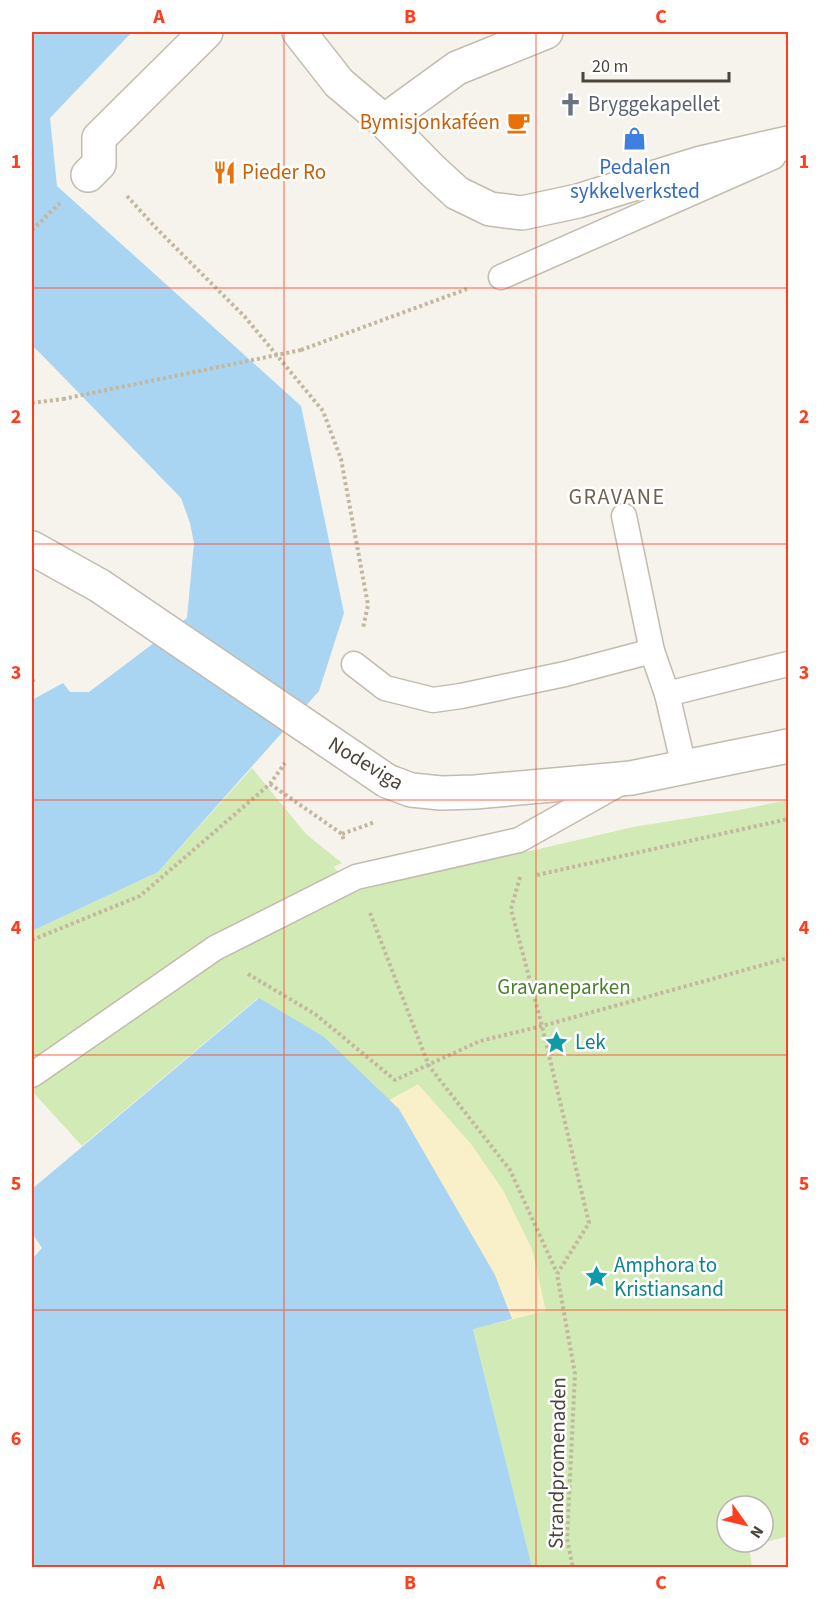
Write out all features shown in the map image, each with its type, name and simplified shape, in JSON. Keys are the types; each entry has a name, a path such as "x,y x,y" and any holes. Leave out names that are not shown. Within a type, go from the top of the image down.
{"street":[{"path":"94,170 99,138 206,32"},
{"path":"299,32 339,83 384,121 432,170 457,192 490,209 522,213 578,201 701,163 789,143"},
{"path":"384,121 457,68 546,32"},
{"name":"Nodeviga","path":"32,548 100,586 387,781 411,790 441,793 475,792 631,778 789,746"}],"lane":[{"path":"501,277 789,150"},
{"path":"624,516 652,651 667,694 684,767"},
{"path":"354,664 385,688 433,700 565,674 652,651"},
{"path":"667,694 789,664"},
{"path":"32,1075 215,948 357,877 519,840 631,778"}],"path":[{"path":"94,170 245,317 323,411 341,459 368,605 354,664"},
{"path":"32,403 63,399 301,350 501,277"},
{"path":"32,681 36,679"},
{"path":"32,940 140,896 270,784 290,756"},
{"path":"270,784 342,834 385,818"},
{"path":"532,877 789,819"},
{"name":"Strandpromenaden","path":"342,834 429,1066 510,1170 557,1274 575,1374 567,1539 573,1568"},
{"path":"519,840 520,879 511,909 542,1026 589,1223 557,1274"},
{"path":"215,948 254,979 315,1014 396,1080 480,1041 789,958"}],"green space":[{"name":"Gravaneparken","path":"252,768 306,834 342,863 334,867 355,892 440,867 535,850 633,827 788,800 788,1536 775,1540 775,1494 715,1494 715,1554 750,1554 752,1567 532,1567 473,1328 258,998 82,1146 32,1091 32,931 158,872"}],"sand":[{"path":"418,1084 471,1144 503,1190 532,1249 546,1311 494,1324 481,1272 382,1104"}],"water":[{"path":"32,32 132,32 50,118 57,186 301,406 344,613 319,691 158,872 32,931 32,700 63,683 70,692 89,692 187,618 194,543 181,498 32,346"},
{"path":"259,998 324,1037 399,1109 495,1275 512,1319 473,1329 532,1567 32,1567 32,1259 42,1248 32,1233 32,1189"}],"place":[{"name":"Bryggekapellet","path":"570,104"},
{"name":"Bymisjonkaféen","path":"518,122"},
{"name":"Pedalen sykkelverksted","path":"635,139"},
{"name":"Pieder Ro","path":"224,172"},
{"name":"Lek","path":"557,1042"},
{"name":"Amphora to Kristiansand","path":"596,1277"}],"district":[{"name":"GRAVANE","path":"617,496"}]}
